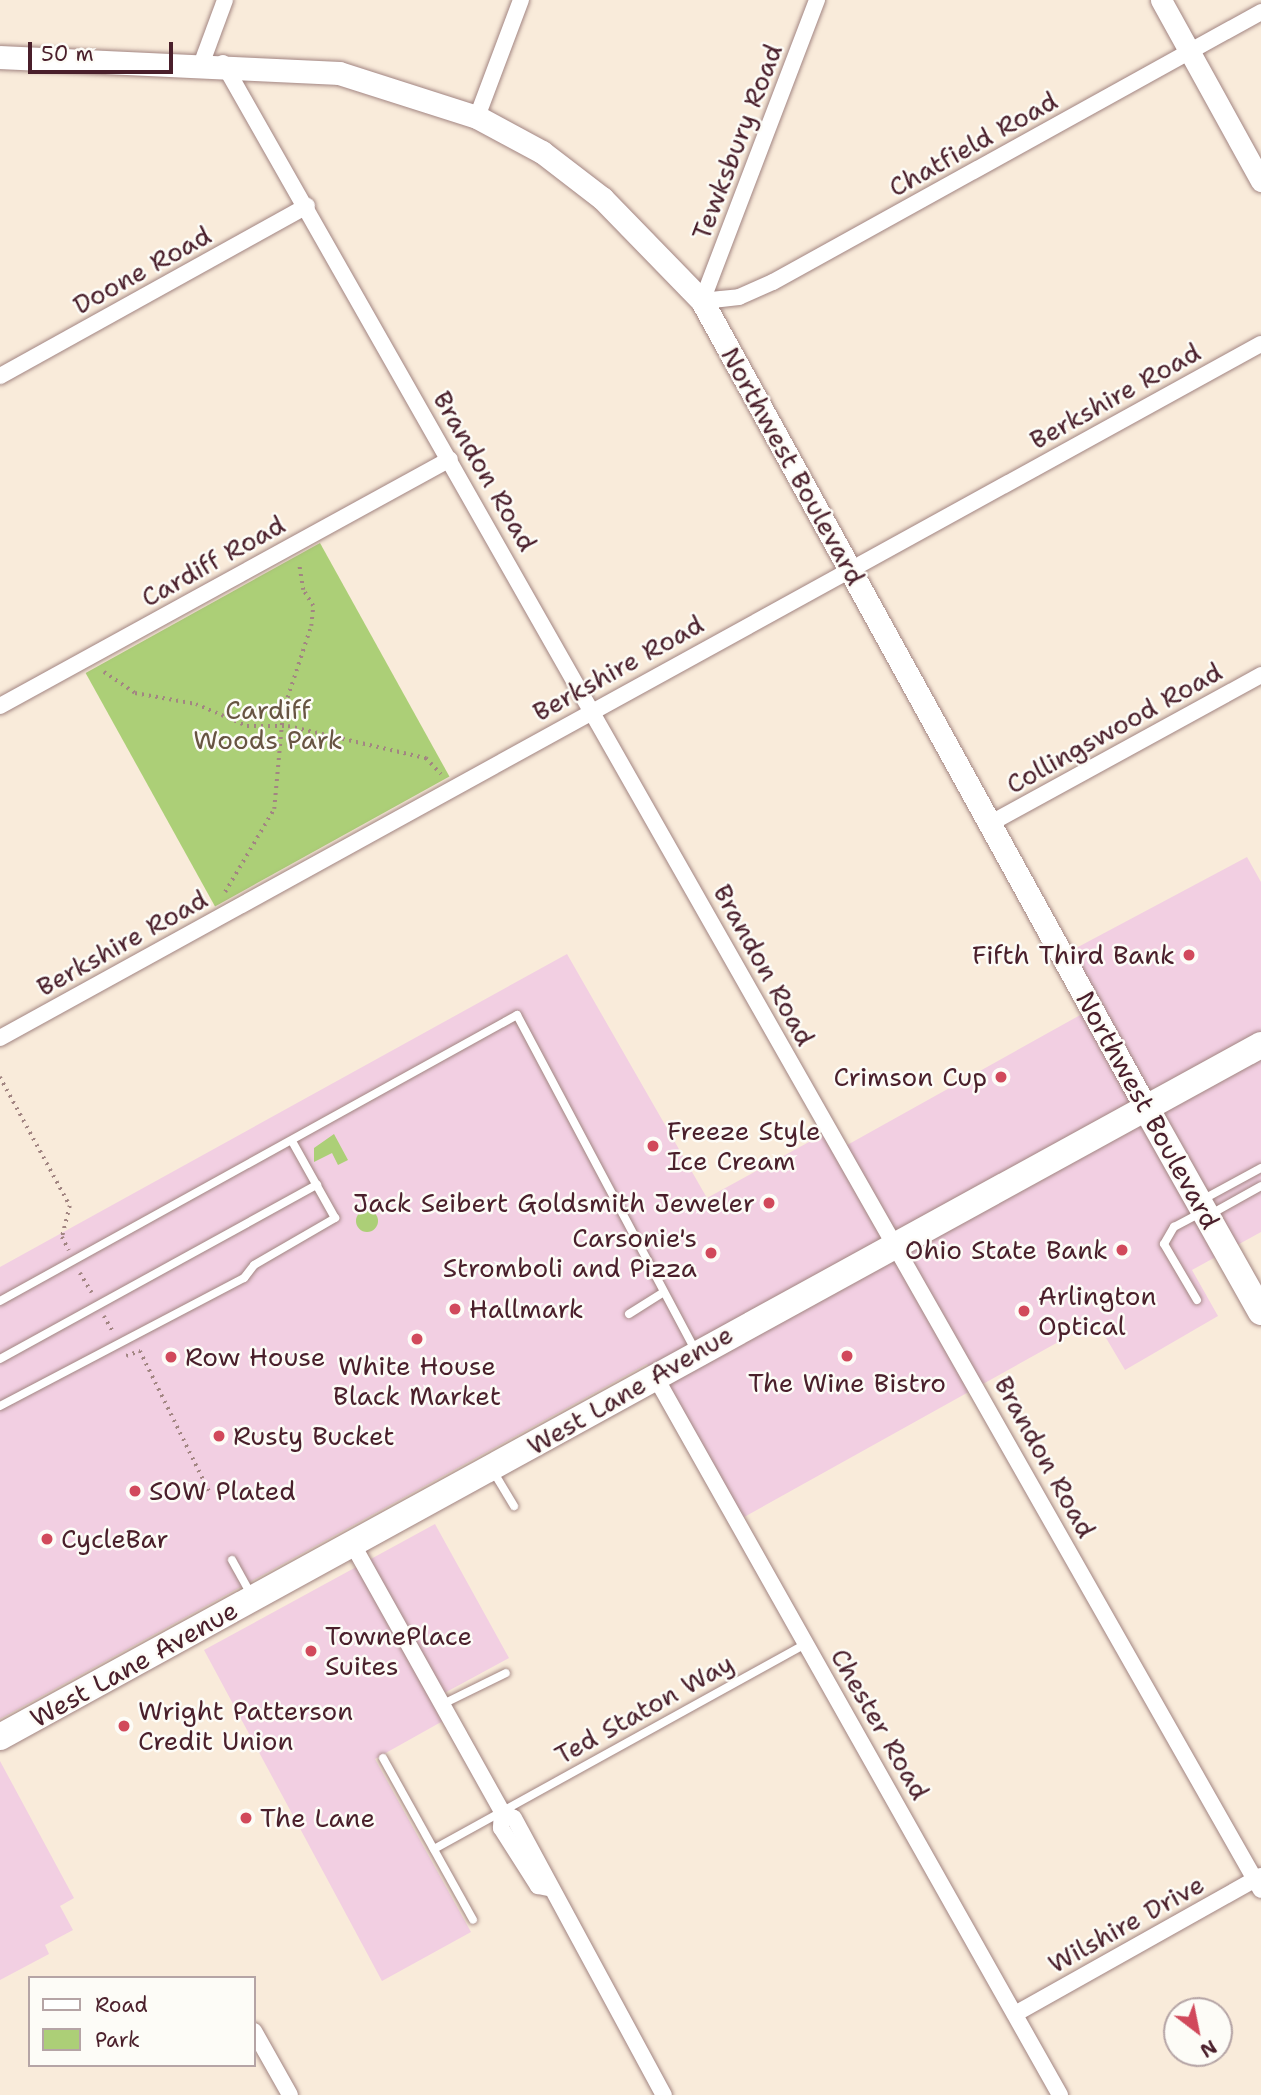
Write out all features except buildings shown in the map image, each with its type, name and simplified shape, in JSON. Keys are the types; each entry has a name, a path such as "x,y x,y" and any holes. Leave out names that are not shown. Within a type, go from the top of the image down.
{"main road":[{"name":"Northwest Boulevard","path":"0,57 113,67 212,64 339,74 477,117 542,152 602,198 702,301 1261,1312"},
{"name":"West Lane Avenue","path":"0,1737 1261,1045"}],"street":[{"path":"212,64 225,0"},
{"path":"477,117 520,0"},
{"name":"Tewksbury Road","path":"702,301 817,0"},
{"path":"1161,0 1261,181"},
{"name":"Chatfield Road","path":"702,301 739,297 773,282 1261,12"},
{"name":"Brandon Road","path":"212,64 307,206 894,1246 1259,1882"},
{"name":"Doone Road","path":"0,376 307,206"},
{"name":"Berkshire Road","path":"0,1038 1261,344"},
{"name":"Cardiff Road","path":"0,706 450,458"},
{"name":"Collingswood Road","path":"991,823 1261,675"},
{"name":"Chester Road","path":"656,1378 1060,2095"},
{"path":"353,1545 502,1812 514,1818 548,1888 664,2095"},
{"name":"Wilshire Drive","path":"1015,2014 1259,1882"},
{"path":"256,2035 290,2095"}],"lane":[{"path":"0,1301 517,1015 697,1354"},
{"path":"0,1406 244,1278 254,1265 335,1219 292,1141"},
{"path":"1197,1300 1164,1244 1174,1227 1203,1210 1261,1168"},
{"path":"0,1359 317,1185"},
{"path":"1203,1210 1261,1186"},
{"path":"629,1314 663,1292"},
{"path":"492,1468 514,1506"},
{"path":"232,1560 254,1599"},
{"name":"Ted Staton Way","path":"434,1849 806,1644"},
{"path":"443,1703 506,1673"},
{"path":"383,1758 473,1920"}],"path":[{"path":"225,892 274,808 281,726 311,626 313,606 299,565"},
{"path":"104,672 135,693 196,704 247,726 281,726 426,758 440,774"}],"shaded area":[{"path":"1247,857 1261,882 1261,1232 1192,1270 1218,1316 1125,1370 1096,1321 737,1521 647,1364 0,1719 0,1267 567,954 707,1198 829,1131 840,1149 1091,1009 1063,955"},
{"path":"435,1524 509,1658 439,1696 450,1717 375,1759 471,1932 382,1981 204,1650"},
{"path":"0,1761 74,1898 60,1906 73,1930 45,1945 49,1954 0,1980"}],"green space":[{"name":"Cardiff Woods Park","path":"320,543 449,777 215,906 86,673"},
{"path":"334,1134 348,1160 338,1165 332,1153 314,1162 314,1148"},
{"path":"367,1210 375,1213 378,1221 375,1229 367,1232 359,1229 356,1221 359,1213"}],"place":[{"name":"Fifth Third Bank","path":"1189,955"},
{"name":"Crimson Cup","path":"1001,1077"},
{"name":"Freeze Style Ice Cream","path":"653,1146"},
{"name":"Jack Seibert Goldsmith Jeweler","path":"769,1203"},
{"name":"Ohio State Bank","path":"1122,1250"},
{"name":"Carsonie's Stromboli and Pizza","path":"711,1253"},
{"name":"Hallmark","path":"455,1309"},
{"name":"Arlington Optical","path":"1024,1311"},
{"name":"White House Black Market","path":"417,1339"},
{"name":"The Wine Bistro","path":"847,1356"},
{"name":"Row House","path":"171,1357"},
{"name":"Rusty Bucket","path":"219,1436"},
{"name":"SOW Plated","path":"135,1491"},
{"name":"CycleBar","path":"47,1539"},
{"name":"TownePlace Suites","path":"311,1651"},
{"name":"Wright Patterson Credit Union","path":"124,1726"},
{"name":"The Lane","path":"246,1818"}]}
